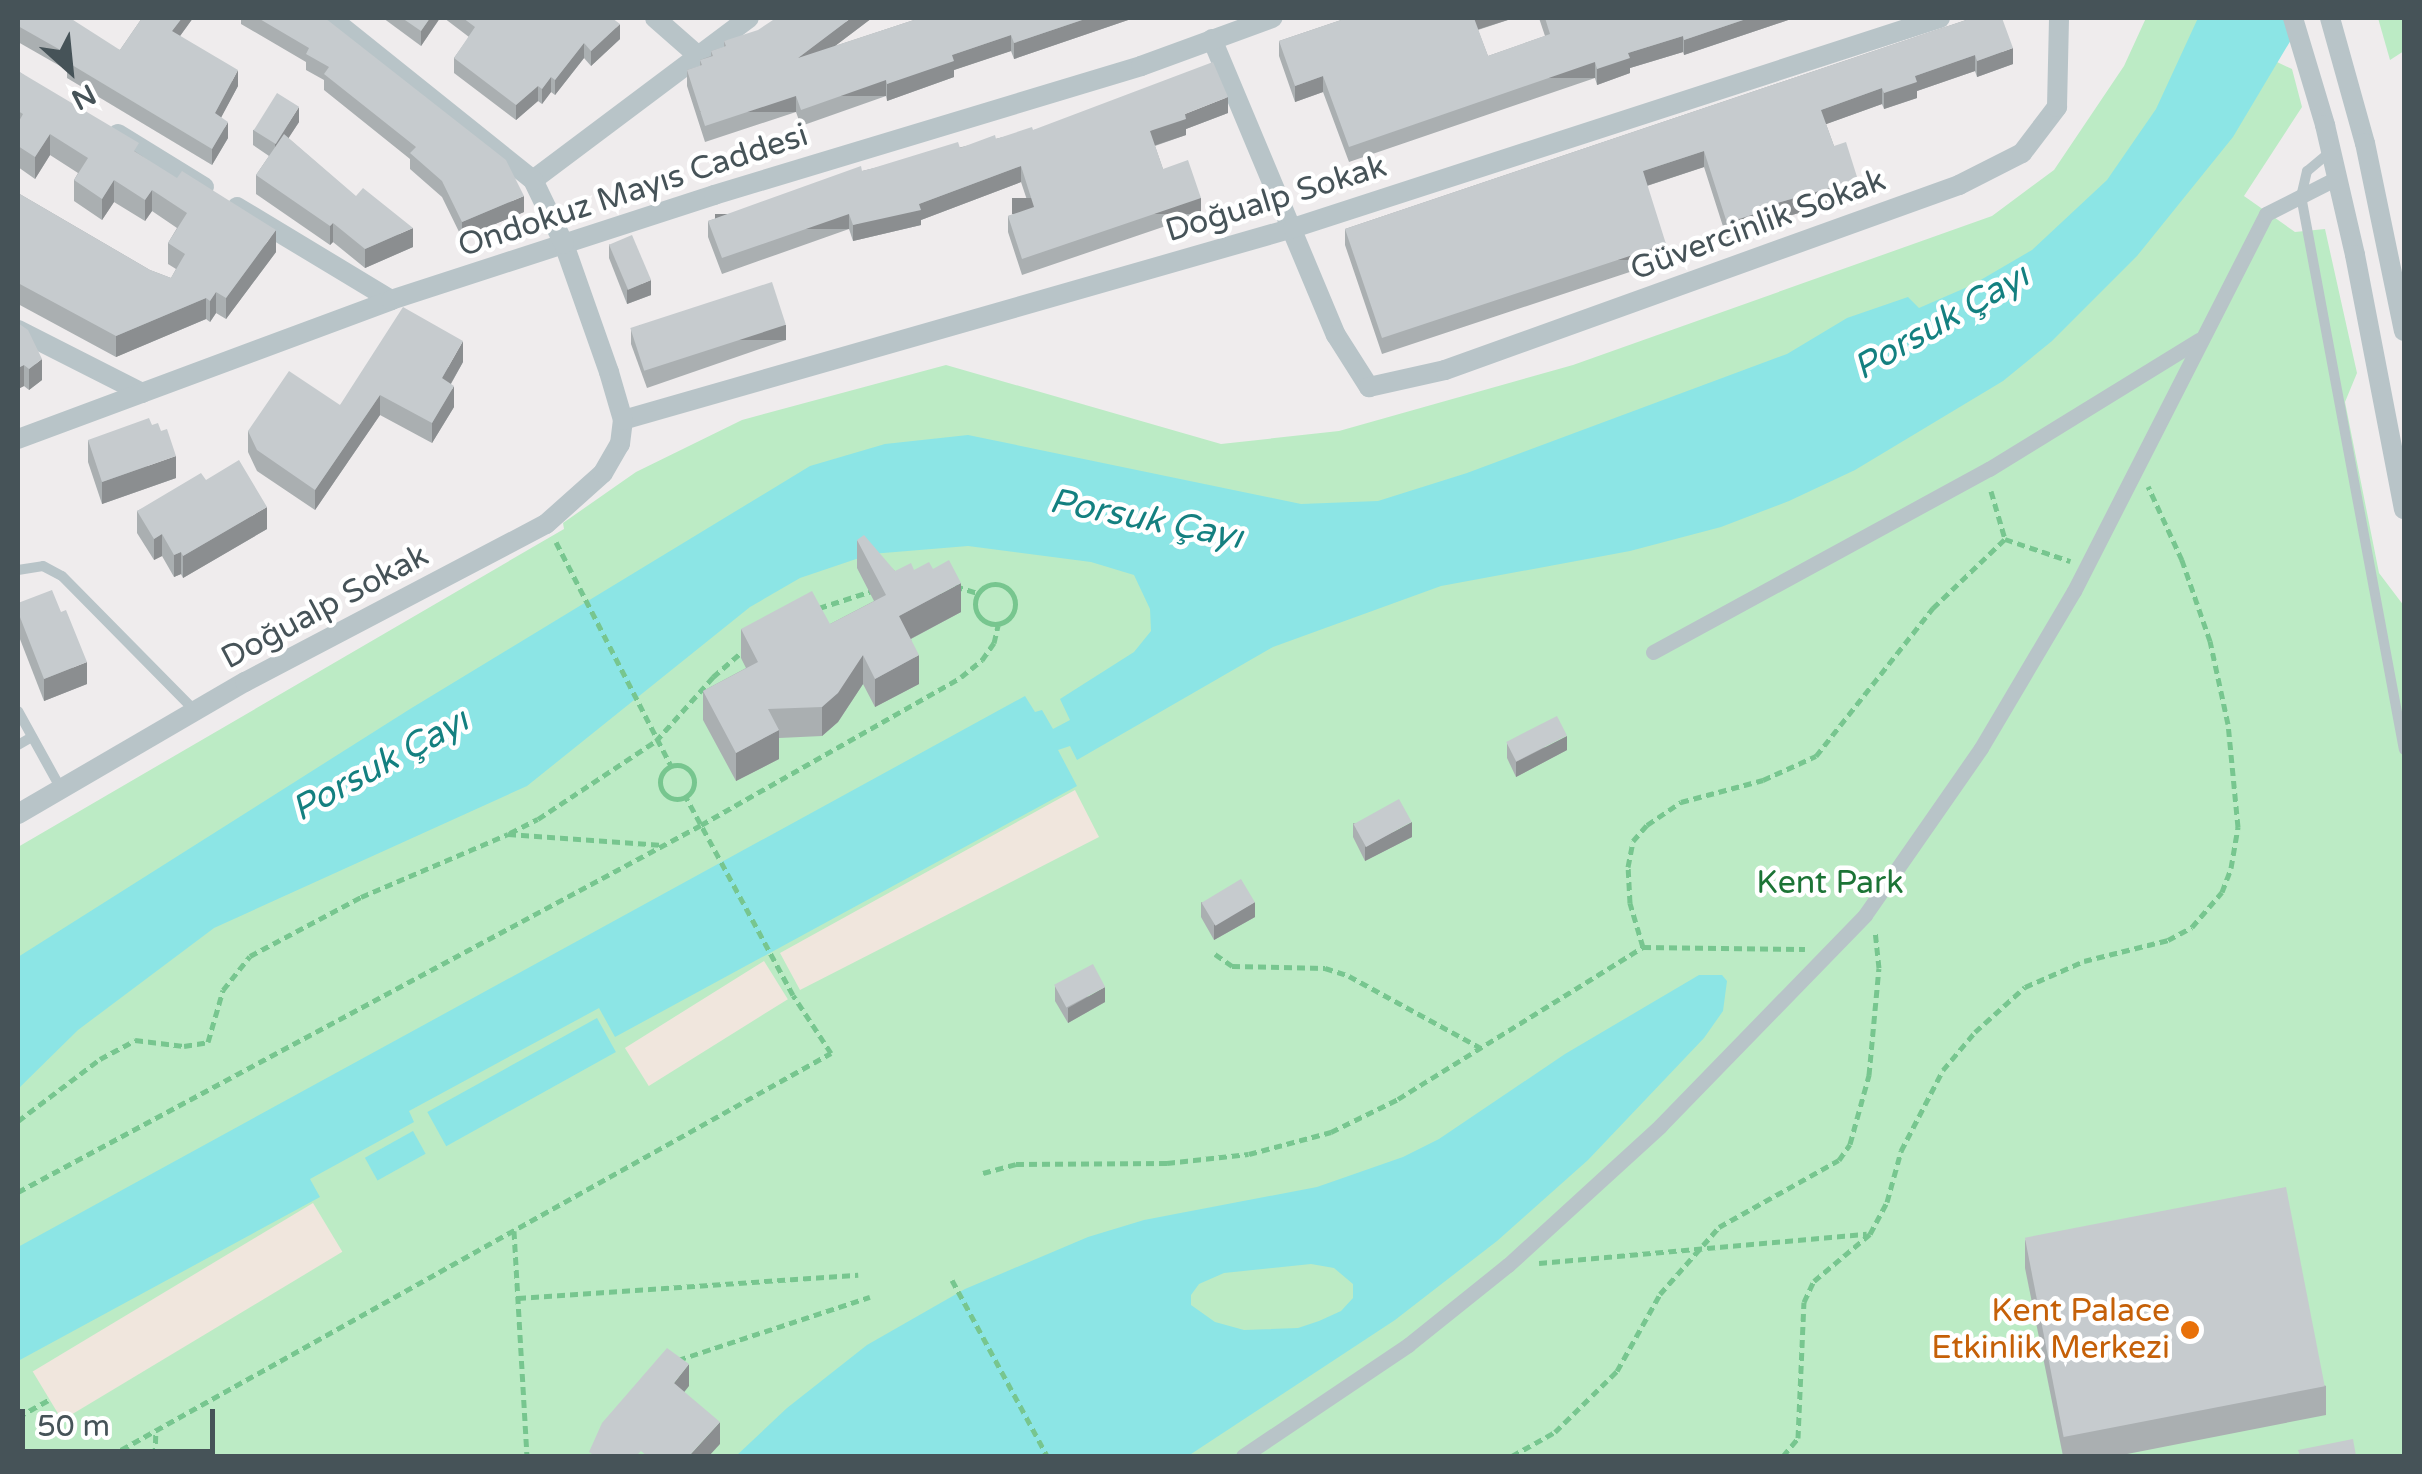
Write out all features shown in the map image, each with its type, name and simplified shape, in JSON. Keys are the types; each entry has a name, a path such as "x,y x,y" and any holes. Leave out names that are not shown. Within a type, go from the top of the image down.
{"street":[{"path":"330,18 533,180 564,244 623,420"},
{"path":"654,18 696,54"},
{"path":"533,180 749,18"},
{"name":"Ondokuz Mayıs Caddesi","path":"18,439 391,300 1141,66 1272,18"},
{"name":"Doğualp Sokak","path":"18,814 195,711 546,524 604,473 620,444 623,420 1293,228 1940,18"},
{"name":"Güvercinlik Sokak","path":"1293,228 1336,335 1369,387 1445,370 1960,185 2022,153 2057,107 2059,18"},
{"path":"2294,18 2331,151 2404,509"},
{"path":"2330,18 2365,143 2404,331"},
{"path":"1212,39 1293,228"},
{"path":"102,125 391,300"},
{"path":"1243,1456 1408,1346 1508,1265 1660,1126 1865,915 1981,748 2088,565 2266,214 2337,178"},
{"path":"18,330 142,393"},
{"path":"1653,652 1989,469 2203,338"}],"lane":[{"path":"2331,151 2307,171 2301,196 2404,750"},
{"path":"18,570 43,566 62,576 195,711"},
{"path":"18,711 61,789"},
{"path":"18,745 32,737"}],"path":[{"path":"1783,1456 1798,1438 1804,1302 1814,1281 1870,1234 1922,1107 1943,1070 1975,1032 2026,986 2084,961 2168,940 2192,927 2222,892 2231,868 2237,810 2228,724 2210,641 2182,560 2138,464"},
{"path":"1989,469 2005,539"},
{"path":"2005,539 2088,565"},
{"path":"1643,947 1630,903 1628,867 1633,841 1647,825 1682,802 1763,780 1816,756 1934,608 2005,539"},
{"path":"566,562 670,766"},
{"path":"18,1192 702,826 961,677 982,660 994,643 998,625 1014,613 1012,594 995,584 978,593 940,586"},
{"path":"804,614 882,590"},
{"path":"978,593 976,612 985,622 998,625"},
{"path":"18,1121 100,1059 135,1040 184,1046 208,1042 224,990 250,956 361,897 538,819 656,741 713,676 756,642"},
{"path":"682,765 692,772 694,788 686,797 676,800 662,790 660,779 670,766 682,765"},
{"path":"110,1456 831,1053 793,995 686,797"},
{"path":"508,834 665,845"},
{"path":"1512,1456 1555,1432 1616,1371 1660,1294 1719,1227 1839,1160 1850,1144 1868,1075 1879,968 1877,936 1865,915"},
{"path":"983,1173 1016,1164 1166,1163 1249,1154 1331,1132 1398,1099 1643,947 1828,949"},
{"path":"1215,954 1232,966 1337,972 1479,1047"},
{"path":"514,1232 528,1456"},
{"path":"1508,1265 1870,1234"},
{"path":"518,1298 858,1275"},
{"path":"952,1280 1046,1456"},
{"path":"668,1365 870,1297"},
{"path":"18,1417 48,1400"},
{"path":"155,1456 156,1432"}],"green space":[{"name":"Kent Park","path":"2146,18 2265,18 2277,62 2292,69 2302,107 2244,196 2295,232 2325,229 2357,373 2345,402 2379,573 2404,606 2404,1456 18,1456 18,847 564,529 563,523 636,472 742,420 946,365 1221,444 1339,431 1573,365 1992,216 2054,170 2124,66"},
{"path":"2378,18 2404,18 2404,51 2390,60"}],"sand":[{"path":"1075,790 1099,837 800,990 780,953"},
{"path":"764,961 788,999 649,1086 625,1048"},
{"path":"313,1203 342,1252 62,1420 33,1371"}],"water":[{"name":"Porsuk Çayı","path":"2198,18 2304,18 2233,137 2137,256 2052,341 2003,381 1855,470 1789,501 1721,527 1630,551 1441,586 1273,647 1077,760 1070,746 1058,750 1077,786 615,1037 599,1008 409,1111 414,1122 310,1179 320,1197 18,1361 18,1247 1025,696 1035,712 1042,710 1053,729 1070,720 1060,699 1134,652 1151,631 1150,609 1134,575 1091,562 968,546 871,554 800,578 750,607 527,786 214,928 78,1030 18,1089 18,957 410,709 810,466 885,444 968,435 1301,504 1378,501 1467,473 1787,354 1847,318 1908,297 1919,308 1972,285 2032,250 2107,180 2156,109"},
{"path":"1699,975 1722,975 1727,981 1723,1011 1704,1038 1588,1160 1497,1241 1395,1320 1188,1456 736,1456 787,1408 867,1345 965,1289 1088,1237 1144,1220 1317,1187 1403,1157 1439,1139 1565,1054","holes":["1311,1264 1334,1268 1353,1284 1353,1298 1341,1311 1298,1328 1244,1330 1215,1322 1191,1305 1191,1295 1199,1284 1224,1273"]},
{"path":"597,1018 616,1052 446,1146 427,1112"},
{"path":"413,1131 426,1154 378,1180 365,1158"}],"building":[{"path":"18,18 70,18 120,50 142,18 182,18 172,31 238,70 215,113 228,122 212,149 67,62 71,56 18,26"},
{"path":"258,18 325,18 506,160 524,196 462,222 442,181 410,153 416,147 324,74 329,67 306,54 309,48"},
{"path":"402,18 430,18 421,31"},
{"path":"463,18 612,18 620,24 591,51 584,43 555,80 551,77 542,89 538,86 516,105 454,58 475,27"},
{"path":"776,18 851,18 798,58 920,18 1088,18 1014,43 1011,35 952,55 954,61 801,110 796,96 705,126 687,70 702,65 700,60 713,56 711,51 726,46 724,41 758,30"},
{"path":"1347,18 1474,18 1488,56 1550,34 1545,18 1749,18 1684,40 1683,36 1628,53 1630,58 1597,69 1595,62 1349,147 1323,76 1295,86 1279,41"},
{"path":"1972,18 2002,18 2013,48 1977,61 1975,55 1915,76 1917,82 1884,93 1882,88 1821,110 1834,146 1846,142 1858,180 1760,208 1761,212 1727,223 1704,151 1643,171 1666,244 1382,338 1345,229"},
{"path":"1213,62 1228,97 1185,114 1186,119 1150,131 1163,169 1188,160 1201,198 1022,259 1008,216 1034,207 1021,166 919,204 921,210 853,225 849,214 722,258 708,221 861,166 862,171 958,142 960,148 995,135 996,139 1032,127 1033,130"},
{"path":"18,71 139,143 134,151 177,178 182,171 276,230 226,298 216,292 210,301 206,298 116,336 18,283 18,193 150,270 171,278 185,254 168,243 187,213 152,190 145,200 114,180 102,199 74,180 88,158 50,134 35,157 18,146 18,123 23,114 18,111"},
{"path":"277,93 299,107 276,144 254,130"},
{"path":"284,134 356,196 363,188 413,228 365,249 333,223 330,226 256,175"},
{"path":"632,235 651,280 628,290 609,245"},
{"path":"772,282 786,325 644,371 630,328"},
{"path":"403,307 463,341 442,378 454,386 432,423 380,395 315,490 257,450 248,431 289,371 340,405"},
{"path":"18,323 28,330 42,359 29,369 24,365 18,368"},
{"path":"149,418 152,425 158,423 161,431 167,429 176,456 102,482 88,440"},
{"path":"239,460 267,507 183,556 181,552 174,555 162,534 154,539 137,511 201,473 206,480"},
{"path":"864,535 895,571 911,563 914,570 929,562 933,569 949,560 961,583 899,616 919,655 875,679 863,655 838,693 822,707 768,709 779,730 736,753 703,691 758,662 741,629 812,591 830,624 886,595 857,540"},
{"path":"52,590 61,612 66,610 87,662 44,679 18,603"},
{"path":"1557,716 1567,736 1516,761 1506,742"},
{"path":"1399,799 1412,822 1366,847 1354,824"},
{"path":"1241,879 1255,902 1215,926 1202,903"},
{"path":"1093,964 1105,987 1066,1008 1054,985"},
{"path":"2286,1187 2325,1386 2064,1437 2025,1238"},
{"path":"667,1348 689,1364 674,1383 720,1422 689,1456 647,1456 641,1451 636,1456 595,1456 589,1452 602,1423"},
{"path":"2353,1439 2356,1456 2300,1456 2298,1450"}],"place":[{"name":"Kent Palace Etkinlik Merkezi","path":"2190,1330"}]}
